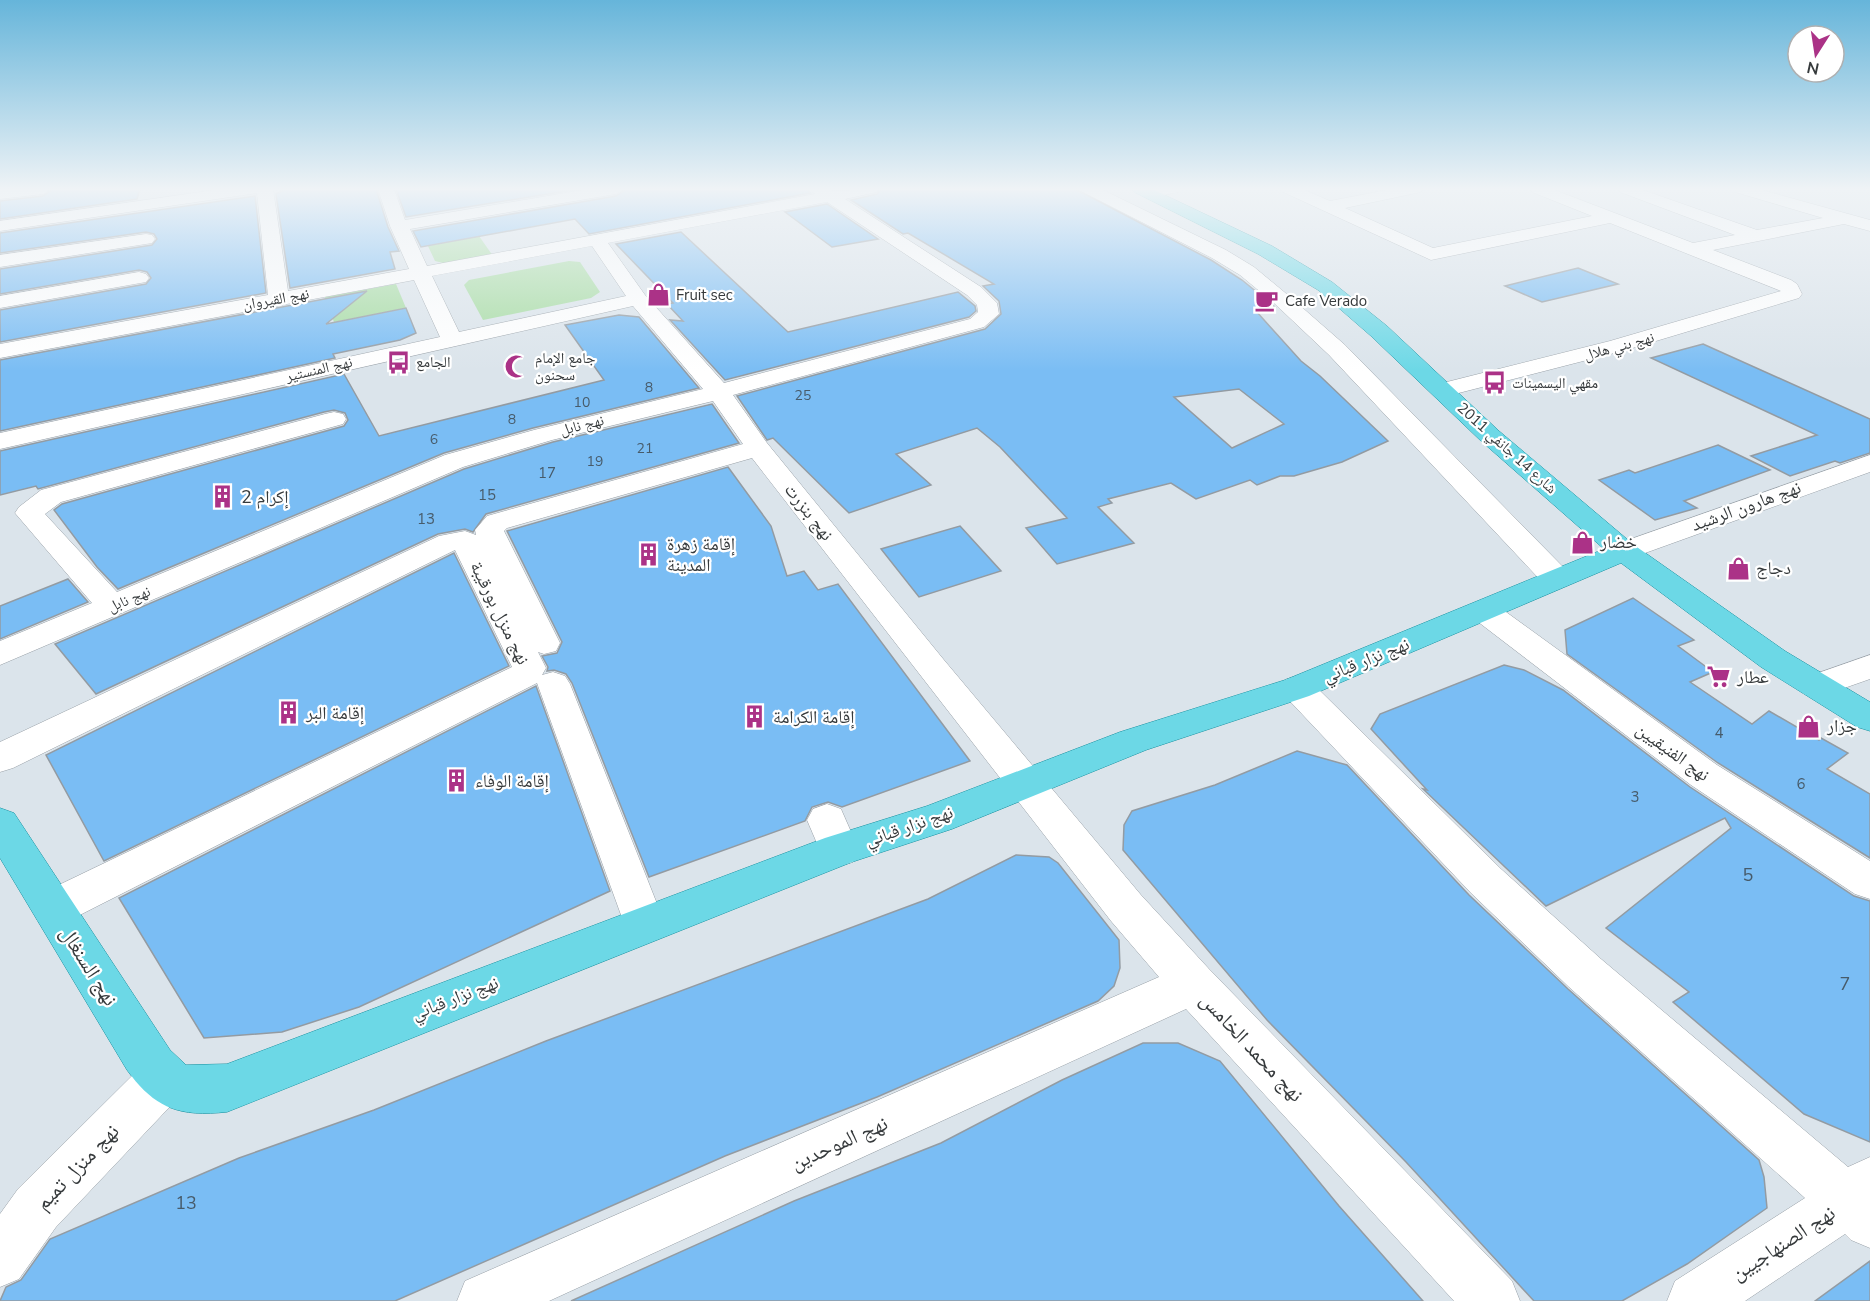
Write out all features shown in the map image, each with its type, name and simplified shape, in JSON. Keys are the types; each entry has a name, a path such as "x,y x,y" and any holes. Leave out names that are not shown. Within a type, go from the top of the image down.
{"main road":[{"name":"شارع 14 جانفي 2011","path":"1264,250 1325,286 1443,390 1490,436 1623,551 1711,617 1816,686 1870,718"},
{"name":"نهج نزار قباني","path":"177,1086 227,1088 644,924 833,835 938,818 1133,741 1297,688 1623,551"},
{"name":"نهج السنغال","path":"0,824 144,1054 177,1086"}],"street":[{"path":"0,261 75,250"},
{"path":"132,325 144,250"},
{"path":"273,250 279,298"},
{"path":"410,250 452,340"},
{"name":"نهج القيروان","path":"0,351 539,250"},
{"name":"نهج بنزرت","path":"603,250 638,299 719,392 758,448 1024,783"},
{"name":"نهج نابل","path":"0,654 454,461 543,435 719,392 977,323 989,314 987,303 974,291 911,250"},
{"path":"1210,250 1247,272 1274,293 1345,358 1556,578"},
{"path":"1422,250 1431,254 1452,250"},
{"name":"نهج بني هلال","path":"1443,390 1522,372 1658,335 1792,294 1790,288 1784,284 1698,250"},
{"path":"0,302 139,278"},
{"name":"نهج المنستير","path":"0,441 638,299"},
{"path":"112,606 29,513 51,496 334,419"},
{"path":"544,643 491,538 489,530 497,522 758,448"},
{"name":"نهج هارون الرشيد","path":"1623,551 1870,463"},
{"name":"نهج منزل بورقيبة","path":"0,758 449,542 465,540 529,669 526,674 53,908"},
{"name":"نهج الفنيقيين","path":"1484,611 1704,775 1870,882"},
{"path":"1816,686 1867,672"},
{"path":"554,684 644,924"},
{"path":"1297,688 1486,881 1585,973 1862,1202"},
{"name":"نهج محمد الخامس","path":"1024,783 1126,908 1193,984 1492,1301"},
{"name":"نهج الموحدين","path":"485,1301 1193,984"},
{"name":"نهج منزل تميم","path":"0,1260 37,1208 177,1086"},
{"name":"نهج الصنهاجيين","path":"1695,1301 1862,1202"}],"green space":[{"path":"430,250 489,250 493,256 447,264 435,261"},
{"path":"569,261 580,262 600,292 591,298 483,320 464,285 469,280"},
{"path":"396,284 406,308 334,322 325,297"}],"building":[{"path":"0,250 23,250 0,253"},
{"path":"122,250 261,250 266,293 0,342 0,310 146,284 151,278 147,272 139,270 0,294 0,269"},
{"path":"284,250 399,251 390,252 395,269 290,288"},
{"path":"622,250 700,250 788,332 958,292 975,306 976,311 969,317 725,380 670,320 683,321 667,304 673,303"},
{"path":"936,250 1191,250 1242,280 1275,307 1256,311 1301,361 1320,376 1388,441 1342,462 1294,476 1280,476 1257,485 1250,480 1196,499 1171,483 1108,499 1112,503 1098,507 1134,543 1057,564 1026,528 1067,518 1000,447 977,428 896,454 931,485 849,513 773,438 767,440 737,396 985,329 1001,314 999,301 983,286 994,284","holes":["1239,389 1284,424 1232,448 1174,397"]},
{"path":"1578,268 1618,284 1542,302 1505,286"},
{"path":"367,291 326,324 406,308 416,333 400,340 333,354 335,358 0,431 0,360"},
{"path":"619,315 639,317 699,388 533,428 444,453 118,589 97,567 54,510 62,504 344,426 348,420 345,413 334,410 324,412 38,489 36,486 0,495 0,451 344,374 379,436 604,380 565,325"},
{"path":"1703,344 1870,419 1870,453 1840,463 1835,461 1790,476 1751,456 1817,435 1651,358"},
{"path":"712,404 739,443 486,514 473,532 465,529 438,534 96,694 55,644 464,469 553,442"},
{"path":"1718,445 1770,470 1684,501 1697,508 1655,520 1599,480 1629,470 1635,473"},
{"name":"إقامة الكرامة","path":"728,467 771,526 787,576 804,571 818,590 838,584 970,761 842,807 828,802 812,807 805,821 649,877 572,683 566,674 554,670 547,671 548,667 542,656 557,653 562,642 507,531"},
{"path":"960,526 1001,571 919,597 881,549"},
{"name":"إقامة البر","path":"454,553 509,666 104,861 46,755"},
{"path":"68,579 88,602 0,639 0,606"},
{"path":"1633,598 1694,640 1678,646 1713,672 1690,682 1752,724 1769,711 1819,740 1821,738 1848,753 1827,769 1870,794 1870,858 1718,763 1567,654 1565,630"},
{"path":"1504,665 1524,670 1563,690 1690,787 1854,896 1870,901 1870,1142 1804,1114 1673,1002 1689,992 1606,928 1731,828 1725,818 1546,906 1423,789 1427,790 1371,729 1380,714"},
{"name":"إقامة الوفاء","path":"536,686 610,891 359,1007 282,1032 204,1038 119,898"},
{"path":"1297,751 1347,765 1469,895 1568,989 1759,1160 1764,1177 1767,1208 1687,1264 1622,1301 1534,1301 1406,1162 1267,1020 1123,850 1124,825 1132,811 1215,785"},
{"path":"1016,855 1049,857 1058,863 1119,940 1120,968 1114,986 1098,1001 877,1097 725,1156 395,1301 0,1301 6,1287 21,1280 50,1239 239,1158 374,1110 546,1041 928,899"},
{"path":"1143,1043 1178,1043 1220,1061 1339,1206 1423,1301 571,1301 794,1201 941,1143 1062,1080"},
{"path":"1870,1261 1870,1301 1815,1301"}],"place":[{"name":"Fruit sec","path":"658,295"},
{"name":"Cafe Verado","path":"1267,301"},
{"name":"الجامع","path":"398,362"},
{"name":"جامع الإمام سحنون","path":"517,367"},
{"name":"مقهي اليسمينات","path":"1494,383"},
{"name":"إكرام 2","path":"223,497"},
{"name":"خضار","path":"1582,542"},
{"name":"إقامة زهرة المدينة","path":"649,554"},
{"name":"دجاج","path":"1738,568"},
{"name":"عطار","path":"1719,677"},
{"name":"إقامة البر","path":"288,713"},
{"name":"إقامة الكرامة","path":"755,717"},
{"name":"جزار","path":"1809,726"},
{"name":"إقامة الوفاء","path":"457,781"}]}
